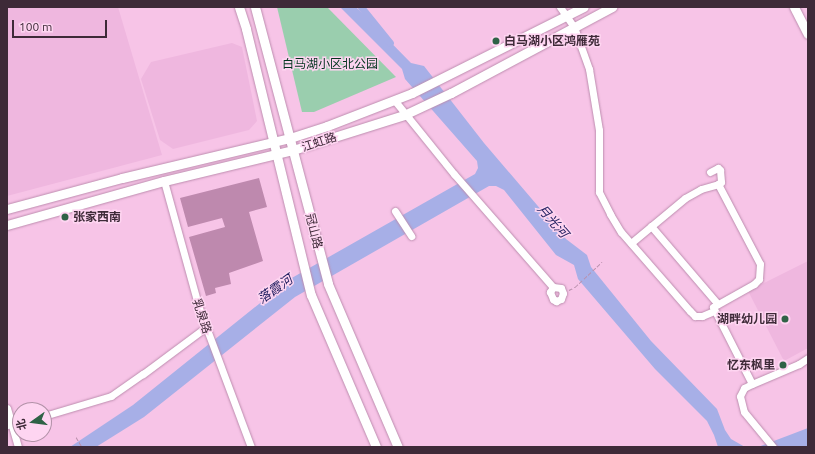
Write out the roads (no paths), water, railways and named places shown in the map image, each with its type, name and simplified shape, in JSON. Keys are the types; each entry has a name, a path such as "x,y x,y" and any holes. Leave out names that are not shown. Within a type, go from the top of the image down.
{"main road":[{"name":"冠山路","path":"239,7 274,142 311,296 376,447"},
{"name":"冠山路","path":"254,7 328,284 398,447"},
{"name":"江虹路","path":"7,209 122,178 290,138 412,94 584,7"},
{"name":"江虹路","path":"7,225 164,181 293,150 404,115 421,108 612,7"},
{"path":"794,7 808,34"}],"street":[{"path":"560,7 574,27 589,69 599,130 599,192 610,214 621,232 690,312 695,316 702,316 714,311"},
{"path":"394,101 454,174 553,287"},
{"path":"631,243 685,198 700,189 721,182 720,170 718,168 710,172"},
{"name":"乳泉路","path":"164,181 209,338 251,447"},
{"path":"718,184 758,259 761,271 759,279 754,284 712,307 752,384"},
{"path":"395,212 411,236"},
{"path":"651,226 717,303"},
{"path":"52,414 111,396 206,327"},
{"path":"773,447 744,412 740,401 744,388 799,364 808,358"},
{"path":"7,408 9,425 18,447"}],"water":[{"path":"340,7 356,7 411,63 424,66 484,143 566,239 587,255 591,267 651,341 717,409 725,430 731,439 745,447 718,447 707,421 655,369 578,279 574,265 556,255 504,190 496,186 489,186 295,297 144,417 96,447 70,447 133,405 290,279 475,174 478,168 477,161 405,79 402,69"},
{"path":"808,428 807,447 758,447"}],"waterway":[{"name":"月光河","path":"361,7 390,43"}],"place":[{"name":"白马湖小区鸿雁苑","path":"496,41"},
{"name":"张家西南","path":"65,217"},
{"name":"湖畔幼儿园","path":"785,319"},
{"name":"忆东枫里","path":"783,365"}],"park label":[{"name":"白马湖小区北公园","path":"330,64"}],"water label":[{"name":"落霞河","path":"275,289"}]}
